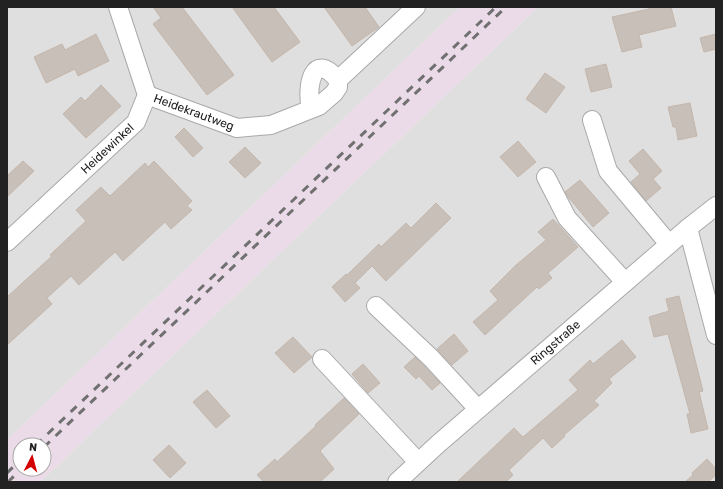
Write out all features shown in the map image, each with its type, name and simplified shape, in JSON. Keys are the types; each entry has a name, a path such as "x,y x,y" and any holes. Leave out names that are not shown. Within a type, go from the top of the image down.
{"street":[{"path":"118,7 147,95"},
{"path":"311,109 308,98 311,76 315,70 320,68 330,71 338,80 416,7"},
{"name":"Heidekrautweg","path":"147,95 237,128 271,126 319,106 334,93 338,86 338,80"},
{"name":"Heidewinkel","path":"7,242 136,122 147,95"},
{"path":"592,120 608,171 669,244"},
{"path":"546,177 567,218 625,282"},
{"name":"Ringstraße","path":"397,482 625,282 716,206"},
{"path":"688,228 716,335"},
{"path":"376,306 431,358 478,410"},
{"path":"322,359 418,462"}],"shaded area":[{"path":"7,7 460,7 7,440"},
{"path":"460,7 538,7 52,471 52,437 12,437 12,477 45,477 40,482 7,482 7,440"},
{"path":"538,7 716,7 716,482 40,482 45,477 52,477 52,471"}],"building":[{"path":"153,7 182,7 234,75 207,95 153,24 161,18"},
{"path":"232,7 274,7 300,42 272,62"},
{"path":"324,7 365,7 379,27 352,46"},
{"path":"649,7 671,7 676,26 639,35 642,47 622,52 612,17 649,9"},
{"path":"96,34 109,61 78,76 75,69 46,83 34,57 62,44 65,50"},
{"path":"716,34 716,49 704,52 700,38"},
{"path":"606,64 612,87 591,92 585,69"},
{"path":"545,73 565,87 546,113 526,99"},
{"path":"101,85 121,106 86,138 63,114 81,97 85,101"},
{"path":"690,103 697,136 678,140 676,127 673,127 668,107"},
{"path":"184,128 203,148 193,157 175,137"},
{"path":"518,141 536,162 518,177 500,157"},
{"path":"245,147 261,163 245,178 229,162"},
{"path":"643,149 662,171 653,179 661,188 646,201 631,182 640,174 629,161"},
{"path":"23,161 34,171 7,197 7,176"},
{"path":"154,161 192,201 187,206 192,210 171,229 165,222 123,261 115,252 79,285 71,276 47,298 52,304 7,345 7,297 52,256 50,255 86,221 76,210 101,187 110,196 145,163 148,167"},
{"path":"580,180 609,213 593,227 565,192"},
{"path":"436,203 451,218 386,281 372,266 355,283 360,288 345,302 332,287 346,274 347,275 379,244 381,247 406,223 411,228"},
{"path":"553,219 578,247 548,273 552,278 539,289 537,287 485,335 473,322 498,300 490,291 516,265 546,240 538,232"},
{"path":"679,296 703,391 699,392 708,429 691,433 687,414 690,414 668,334 654,337 649,317 669,311 666,299"},
{"path":"454,334 468,351 452,365 437,349"},
{"path":"293,337 312,357 294,373 275,353"},
{"path":"622,340 636,357 609,379 612,383 594,401 599,405 564,435 565,436 552,448 543,438 509,470 513,475 506,482 457,482 514,428 523,437 578,390 569,380 590,360 593,364"},
{"path":"415,357 440,383 432,390 419,376 416,379 404,367"},
{"path":"363,364 380,383 368,393 352,374"},
{"path":"207,390 230,416 216,428 193,402"},
{"path":"344,398 359,414 320,451 334,469 320,482 264,482 257,475 275,459 277,462"},
{"path":"169,445 186,463 170,478 153,460"},
{"path":"707,459 716,469 716,475 708,482 685,482 693,475 692,473"}],"railway":[{"path":"44,437 496,7"},
{"path":"52,439 506,7"},
{"path":"7,473 12,468"},
{"path":"8,482 13,477"}]}
